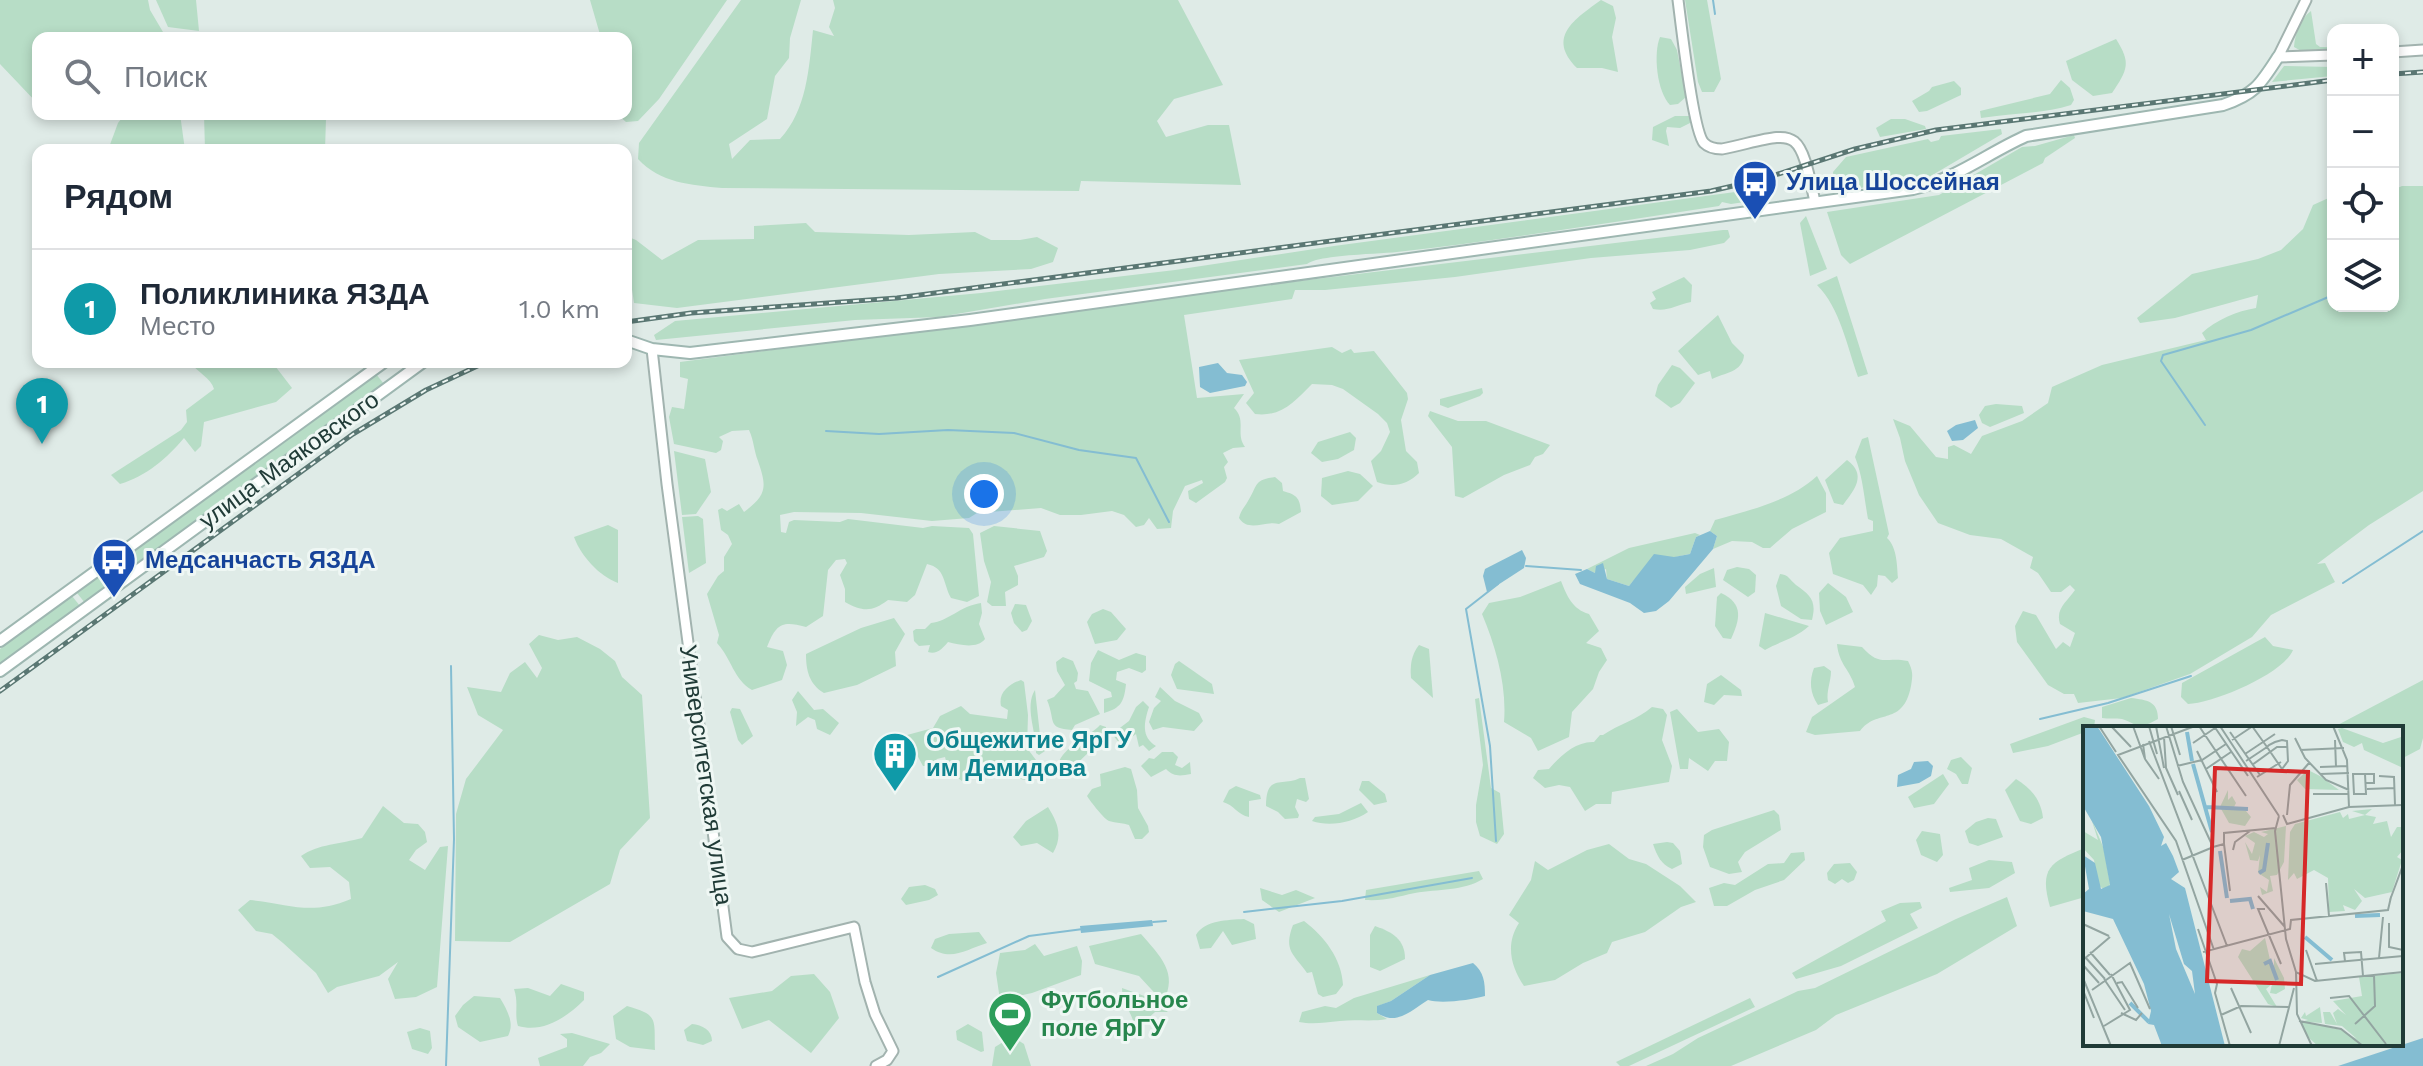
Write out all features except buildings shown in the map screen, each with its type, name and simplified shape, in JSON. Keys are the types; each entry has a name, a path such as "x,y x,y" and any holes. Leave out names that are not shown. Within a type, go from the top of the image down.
{"main road":[{"path":"632,342 652,349 690,353 955,322 1928,186 2026,136 2223,105 2245,97 2257,89 2278,57"},
{"name":"улица Маяковского","path":"0,641 376,368"},
{"name":"улица Маяковского","path":"0,671 415,368"}],"street":[{"path":"1678,0 1697,121 1705,143 1722,149 1781,136 1794,140 1807,163 1815,202"},
{"path":"2306,0 2278,57 2327,55"},
{"path":"2399,52 2423,50"},
{"name":"Университетская улица","path":"652,349 665,470 727,937 738,949 752,952 854,927 875,1014 893,1051 887,1060 876,1066"}],"green space":[{"path":"0,0 148,0 150,10 163,32 32,32 32,98 0,64"},
{"path":"156,0 196,0 199,31 168,27"},
{"path":"590,0 727,0 659,99 638,121 624,120 632,120 632,32 599,32"},
{"path":"741,0 801,0 790,38 789,58 775,76 767,119 729,144 732,159 750,140 780,139 789,128 805,88 813,30 834,36 829,27 835,8 833,0 1178,0 1223,85 1174,99 1157,121 1166,137 1208,125 1229,125 1241,185 1081,181 1079,191 722,188 666,178 638,159 639,143"},
{"path":"1601,0 1613,6 1616,18 1612,37 1618,72 1602,68 1577,68 1564,47 1564,38 1574,22"},
{"path":"1685,0 1707,0 1721,79 1714,92 1702,92 1698,82"},
{"path":"2311,11 2316,44 2327,47 2327,51 2303,52 2294,47 2304,18"},
{"path":"1660,37 1671,39 1677,50 1686,97 1678,104 1670,105 1659,82 1657,53"},
{"path":"2116,39 2126,60 2124,72 2112,93 2093,96 2072,80 2066,61"},
{"path":"2284,66 2327,67 2327,77 2272,82"},
{"path":"2061,80 2070,88 2074,100 2071,105 1981,118 1980,111 2050,94"},
{"path":"1954,81 1961,88 1961,95 1919,112 1912,101 1932,87"},
{"path":"1675,116 1689,116 1692,122 1680,128 1667,127 1669,146 1652,140 1653,127"},
{"path":"1891,119 1905,119 1926,129 1880,137 1876,128"},
{"path":"120,120 181,120 184,144 110,144"},
{"path":"204,120 326,120 325,144 205,144"},
{"path":"2001,129 2002,134 1924,180 1835,191 1833,172 1846,157 1928,139 1931,142 1939,140 1941,136"},
{"path":"2074,135 2075,138 2045,158 2043,163 1850,264 1841,255 1827,212 1939,195 2022,147"},
{"path":"2423,186 2423,491 2369,525 2317,564 2325,563 2335,582 2271,615 2252,637 2190,674 2122,698 2078,703 2074,694 2064,694 2048,685 2017,642 2015,626 2023,611 2036,615 2056,649 2063,642 2070,647 2075,633 2060,624 2059,613 2075,590 2070,585 2061,592 2051,592 2038,573 2030,568 2033,557 2001,539 1970,535 1938,523 1919,495 1893,419 1910,426 1936,457 1948,459 1948,447 1954,445 1971,454 1982,436 2022,421 2048,403 2052,387 2102,365 2206,340 2202,333 2214,324 2256,308 2258,295 2175,318 2140,323 2137,318 2192,274 2258,259 2281,250 2303,229 2313,205 2327,199 2327,312 2399,312 2399,187"},
{"path":"1772,187 1772,198 1731,204 1722,202 1719,206 1478,242 1335,257 1307,264 1045,299 939,317 855,320 656,340 654,335 675,321 981,293 1175,270"},
{"path":"1806,216 1827,269 1810,276 1800,223"},
{"path":"806,223 815,232 909,235 975,232 991,240 1037,237 1058,248 1053,262 1031,269 939,274 677,308 634,303 632,238 662,260 698,240 754,239 754,226"},
{"path":"1728,230 1730,237 1724,243 1690,250 1591,258 1455,277 1325,290 1295,290 1292,299 1184,315 1197,398 1244,394 1234,408 1240,417 1245,447 1223,453 1228,462 1224,467 1225,482 1196,503 1189,499 1188,491 1203,483 1202,480 1185,486 1173,511 1171,528 1157,529 1149,518 1144,525 1136,527 1124,515 1112,511 1060,515 1041,508 977,513 969,518 932,521 861,513 794,512 780,515 781,532 786,533 789,522 794,520 840,522 848,519 923,528 969,528 973,534 979,596 967,602 951,598 941,573 927,564 915,595 907,602 888,600 872,609 857,608 845,602 840,575 847,563 845,559 836,560 828,570 823,616 806,627 785,624 770,639 767,647 783,651 787,665 782,680 752,690 741,681 717,643 719,635 707,594 724,571 724,557 732,544 728,535 721,530 718,510 722,508 727,511 739,504 744,512 757,501 764,484 749,430 732,431 719,437 723,441 721,450 716,453 674,444 669,417 672,407 684,409 688,379 680,377 680,362 1291,282"},
{"path":"1837,276 1868,374 1858,377 1837,316 1817,285"},
{"path":"1684,277 1692,285 1691,302 1668,309 1653,309 1650,303 1656,299 1652,292"},
{"path":"1718,315 1732,343 1744,355 1737,368 1712,379 1710,371 1698,375 1678,351"},
{"path":"1332,347 1342,353 1351,349 1354,353 1374,351 1407,393 1401,420 1406,451 1417,462 1419,473 1410,480 1394,485 1377,482 1371,461 1381,451 1390,432 1387,423 1343,389 1312,384 1287,407 1273,413 1255,414 1246,403 1254,393 1239,360"},
{"path":"1672,365 1680,368 1695,383 1680,403 1671,408 1655,396 1658,385"},
{"path":"196,368 277,368 292,388 276,402 204,422 201,446 195,452 184,438 156,466 120,484 111,475 181,430 187,422 186,410 214,389"},
{"path":"376,374 384,384 124,576 113,563"},
{"path":"1482,388 1480,396 1448,408 1440,405 1440,399"},
{"path":"1985,406 2022,406 2024,413 1990,427 1982,423 1979,415"},
{"path":"1430,411 1458,421 1486,421 1550,445 1530,465 1504,475 1463,498 1455,496 1452,447 1428,416"},
{"path":"1350,432 1356,438 1354,450 1338,459 1322,462 1311,453 1318,442"},
{"path":"1868,437 1889,534 1887,538 1895,551 1898,578 1892,583 1885,576 1878,575 1877,586 1871,595 1863,585 1833,574 1829,553 1840,538 1873,531 1855,457 1862,439"},
{"path":"674,451 705,459 711,492 696,514 682,515"},
{"path":"1847,460 1858,477 1855,488 1843,505 1834,503 1825,480"},
{"path":"1348,471 1360,474 1373,486 1358,501 1332,505 1321,496 1322,478"},
{"path":"1817,476 1826,493 1826,512 1792,529 1770,548 1752,542 1732,541 1713,549 1717,536 1710,531 1715,520 1782,498"},
{"path":"1275,477 1282,483 1283,491 1297,498 1301,512 1279,524 1248,525 1243,522 1240,515 1257,484"},
{"path":"698,516 703,519 706,563 689,573 682,517"},
{"path":"608,525 618,530 618,583 604,576 592,564 574,537"},
{"path":"994,526 1040,531 1047,551 1044,557 1014,566 1018,585 1005,592 1006,606 992,606 987,602 991,582 980,533"},
{"path":"1695,533 1700,535 1696,537 1690,554 1656,564 1629,586 1607,579 1606,569 1595,573 1587,569 1629,548"},
{"path":"1737,567 1749,569 1756,575 1755,592 1748,597 1723,580 1727,570"},
{"path":"1714,568 1716,587 1686,594 1685,587 1700,574"},
{"path":"108,569 116,580 85,603 77,593"},
{"path":"1780,574 1787,576 1811,599 1814,608 1812,620 1801,619 1781,606 1776,586"},
{"path":"1561,581 1571,601 1589,614 1599,631 1586,643 1601,648 1607,660 1593,689 1572,712 1569,737 1538,751 1531,738 1504,722 1504,695 1499,667 1482,614 1489,603 1520,597"},
{"path":"1828,583 1846,597 1853,612 1826,625 1820,611 1819,593"},
{"path":"1721,593 1737,607 1731,639 1723,638 1715,626 1717,597"},
{"path":"72,596 80,606 0,665 0,649"},
{"path":"981,603 979,624 985,639 982,642 968,645 948,642 931,653 928,652 930,645 919,646 914,641 913,631 916,629 925,629 931,623"},
{"path":"1015,604 1026,605 1032,621 1022,632 1014,623 1011,613"},
{"path":"1103,609 1111,612 1126,629 1117,640 1095,644 1087,622 1092,614"},
{"path":"1765,613 1809,626 1765,650 1759,646"},
{"path":"894,618 905,634 895,652 896,666 857,685 824,693 815,685 808,671 806,654 861,628"},
{"path":"539,635 558,640 577,637 600,649 615,661 622,677 642,695 650,818 620,850 610,884 510,942 455,941 456,814 466,779 503,730 478,715 467,687 501,692 510,673 525,662 537,678 542,668 529,644"},
{"path":"2265,637 2273,646 2293,650 2276,668 2246,686 2214,699 2188,704 2181,697 2182,683"},
{"path":"1837,644 1862,647 1879,659 1908,661 1912,673 1911,686 1902,707 1867,724 1860,731 1815,735 1806,732 1812,717 1855,687"},
{"path":"1419,645 1429,649 1433,698 1411,678 1412,661"},
{"path":"1098,650 1119,660 1136,653 1146,656 1146,670 1142,673 1129,668 1117,672 1116,680 1126,684 1124,695 1118,706 1104,713 1104,699 1112,697 1111,692 1089,681 1091,663"},
{"path":"1063,657 1073,661 1078,673 1074,683 1076,689 1088,691 1100,714 1075,725 1072,730 1055,725 1047,700 1065,685 1056,662"},
{"path":"1179,661 1212,684 1214,694 1177,689 1171,675"},
{"path":"1824,666 1831,671 1828,702 1818,705 1811,678 1814,668"},
{"path":"1721,675 1741,690 1742,696 1724,695 1714,705 1704,702 1707,684"},
{"path":"1021,680 1024,682 1028,715 1027,748 1036,760 1041,776 1019,778 1003,765 987,771 970,768 962,781 949,772 945,757 937,759 931,766 923,766 917,755 905,749 907,735 933,728 940,716 961,706 970,714 1007,719 1008,710 1001,706 1001,697 1009,687"},
{"path":"2423,680 2423,738 2420,749 2403,758 2403,726 2336,726"},
{"path":"1160,687 1175,701 1199,713 1203,721 1194,731 1163,727 1153,730 1149,722 1154,708 1161,701 1155,697"},
{"path":"1035,690 1041,744 1045,751 1039,755 1036,753 1031,712"},
{"path":"798,691 814,710 823,709 839,723 830,735 817,729 815,720 808,717 796,726 797,712 792,700"},
{"path":"1479,698 1491,788 1500,793 1504,834 1497,844 1480,836 1476,822 1483,765 1475,699"},
{"path":"2131,698 2154,705 2158,719 2142,726 2122,719 2102,718 2102,707"},
{"path":"1143,701 1149,707 1146,734 1156,746 1149,751 1143,745 1139,747 1136,734 1121,745 1112,734 1129,721"},
{"path":"1652,707 1663,709 1667,715 1662,740 1672,766 1669,782 1612,792 1611,804 1596,804 1585,811 1570,787 1559,785 1545,788 1533,778 1538,770 1549,769 1563,754 1587,742 1594,742 1600,735"},
{"path":"732,708 740,709 753,736 742,745 730,712"},
{"path":"1677,709 1698,732 1719,729 1729,742 1727,761 1715,761 1708,771 1689,758 1688,769 1680,769 1670,712"},
{"path":"2084,717 2095,720 2094,726 2083,726 2083,733 2048,746 2013,753 2010,744"},
{"path":"1100,725 1106,727 1106,741 1100,749 1090,751 1063,777 1059,761 1063,754"},
{"path":"1162,752 1173,752 1178,757 1175,765 1182,768 1190,762 1191,774 1177,775 1166,769 1151,777 1141,766"},
{"path":"1961,757 1972,768 1968,784 1962,784 1956,774 1947,769 1951,760"},
{"path":"1125,767 1131,769 1138,808 1148,826 1149,832 1142,839 1135,839 1129,825 1107,820 1087,796 1092,789 1101,786 1100,774"},
{"path":"1943,774 1949,784 1934,804 1914,808 1908,797"},
{"path":"1305,778 1309,799 1306,802 1297,799 1295,807 1298,818 1285,819 1266,806 1272,785"},
{"path":"2016,779 2031,791 2040,806 2043,818 2031,824 2020,821 2005,790"},
{"path":"1362,781 1369,781 1385,794 1387,802 1374,805 1359,790"},
{"path":"1236,786 1260,795 1261,799 1249,801 1249,817 1223,802 1229,790"},
{"path":"1361,803 1368,812 1355,819 1333,824 1312,821 1315,817 1339,814"},
{"path":"383,806 404,823 418,824 425,832 427,842 409,860 425,870 440,847 448,846 437,987 416,997 395,999 388,979 398,962 379,976 337,987 328,993 316,973 272,934 256,931 238,910 250,900 312,908 351,899 349,882 330,867 310,868 301,856 322,847 362,838"},
{"path":"1048,807 1058,830 1053,853 1037,843 1021,846 1013,837 1026,821"},
{"path":"1774,810 1779,815 1781,830 1745,852 1738,862 1742,872 1729,874 1710,867 1703,847 1704,835"},
{"path":"1996,819 2003,837 1978,846 1969,843 1965,831 1976,822"},
{"path":"1922,831 1940,834 1943,855 1937,862 1921,855 1916,840"},
{"path":"1673,843 1680,851 1682,864 1672,869 1660,859 1653,844"},
{"path":"1609,844 1629,859 1646,864 1680,886 1696,902 1681,907 1645,932 1612,942 1607,953 1555,980 1524,986 1511,955 1512,939 1519,923 1509,915 1531,880 1535,861 1548,870 1587,850"},
{"path":"2083,849 2083,898 2050,907 2047,875 2050,868"},
{"path":"1804,852 1805,860 1784,880 1755,890 1727,906 1714,906 1709,888 1724,883 1735,885 1768,864 1784,863 1791,853"},
{"path":"1989,860 2012,862 2015,873 1989,888 1950,892 1949,888 1972,880 1969,868"},
{"path":"1850,863 1857,872 1854,880 1848,883 1842,879 1835,884 1828,880 1827,873 1834,864"},
{"path":"1479,871 1483,879 1467,886 1365,900 1366,890"},
{"path":"925,885 935,889 938,895 906,905 901,899 909,887"},
{"path":"1260,888 1282,895 1296,890 1315,898 1279,912 1262,900"},
{"path":"2007,897 2017,926 1937,974 1836,1015 1816,1030 1731,1066 1646,1066 1798,991 1815,988"},
{"path":"1920,902 1922,908 1910,914 1918,928 1841,966 1796,979 1792,973 1886,921 1881,911 1900,903"},
{"path":"1244,919 1254,924 1256,939 1232,945 1223,931 1211,948 1200,949 1196,935 1205,926"},
{"path":"1304,921 1325,941 1339,966 1343,985 1336,994 1323,997 1318,994 1312,972 1307,973 1291,952 1289,941 1293,925"},
{"path":"1375,926 1396,937 1403,946 1405,959 1380,971 1370,967 1370,935"},
{"path":"979,932 987,943 966,951 945,954 931,948 935,939 949,934"},
{"path":"1141,934 1161,958 1168,974 1163,1002 1139,976 1095,964 1089,946"},
{"path":"1035,944 1044,956 1077,946 1082,961 1081,975 1032,993 1000,1000 996,973 1000,953 1025,950"},
{"path":"814,974 830,992 839,1018 811,1053 769,1020 742,1029 729,998 772,991 791,976"},
{"path":"1430,975 1378,1006 1377,1013 1387,1019 1299,1022 1302,1012 1325,1006 1336,1008 1354,998"},
{"path":"561,984 584,992 584,1000 570,1013 545,1026 518,1026 514,989 528,988 550,996"},
{"path":"1122,988 1150,998 1168,1012 1155,1012 1144,1022 1134,1023"},
{"path":"474,996 500,998 510,1021 508,1036 480,1042 458,1027 455,1016"},
{"path":"1750,998 1755,1007 1629,1066 1620,1066 1616,1062"},
{"path":"627,1006 645,1012 653,1020 655,1050 630,1047 616,1039 613,1016"},
{"path":"692,1024 706,1029 712,1041 703,1045 687,1041 684,1030"},
{"path":"968,1024 982,1032 984,1051 957,1040 956,1031"},
{"path":"420,1028 430,1031 432,1048 428,1054 412,1049 407,1032"},
{"path":"572,1033 610,1044 601,1053 590,1057 583,1066 540,1066 538,1058 567,1047 567,1039 560,1034"},
{"name":"Футбольное поле ЯрГУ","path":"1008,1039 1024,1044 1031,1066 992,1066 995,1047"}],"water":[{"path":"1218,363 1227,373 1242,375 1247,382 1245,386 1210,393 1200,387 1199,367"},
{"path":"1975,420 1978,428 1963,440 1952,441 1947,431"},
{"path":"1710,531 1717,536 1713,549 1669,601 1656,611 1644,613 1630,603 1580,584 1575,574 1587,569 1595,573 1596,566 1603,563 1607,579 1629,586 1654,554 1674,557 1690,554 1696,537"},
{"path":"1522,550 1526,558 1524,568 1487,592 1483,576 1485,569"},
{"path":"1928,761 1933,766 1931,776 1919,783 1897,787 1898,775 1911,769 1914,762"},
{"path":"1152,920 1153,926 1081,933 1080,926"},
{"path":"1473,963 1483,978 1485,996 1456,1001 1428,1000 1397,1018 1377,1013 1377,1006 1391,1001 1430,975"},
{"path":"2423,1038 2423,1066 2338,1066 2403,1046"}],"waterway":[{"path":"1713,0 1715,14"},
{"path":"2205,425 2161,361 2163,355 2251,330 2327,298"},
{"path":"826,431 879,434 948,430 1014,433 1079,450 1136,458 1169,522"},
{"path":"2343,583 2423,531"},
{"path":"1526,566 1581,570"},
{"path":"1496,841 1490,746 1466,609 1498,584"},
{"path":"446,1066 454,839 451,666"},
{"path":"2040,719 2108,703 2191,676"},
{"path":"1244,912 1342,901 1472,878"},
{"path":"1153,922 1166,921"},
{"path":"938,977 1029,936 1083,929"}],"railway":[{"path":"2399,74 2423,72"},
{"path":"632,321 691,313 897,298 1711,191 1763,179 1855,149 1936,130 2327,81"},
{"path":"0,691 353,434 426,390 473,368"}],"place":[{"name":"Улица Шоссейная","path":"1755,221"},
{"name":"Поликлиника ЯЗДА","path":"42,444"},
{"name":"Медсанчасть ЯЗДА","path":"114,599"},
{"name":"Общежитие ЯрГУ им Демидова","path":"895,793"},
{"name":"Футбольное поле ЯрГУ","path":"1010,1053"}]}
